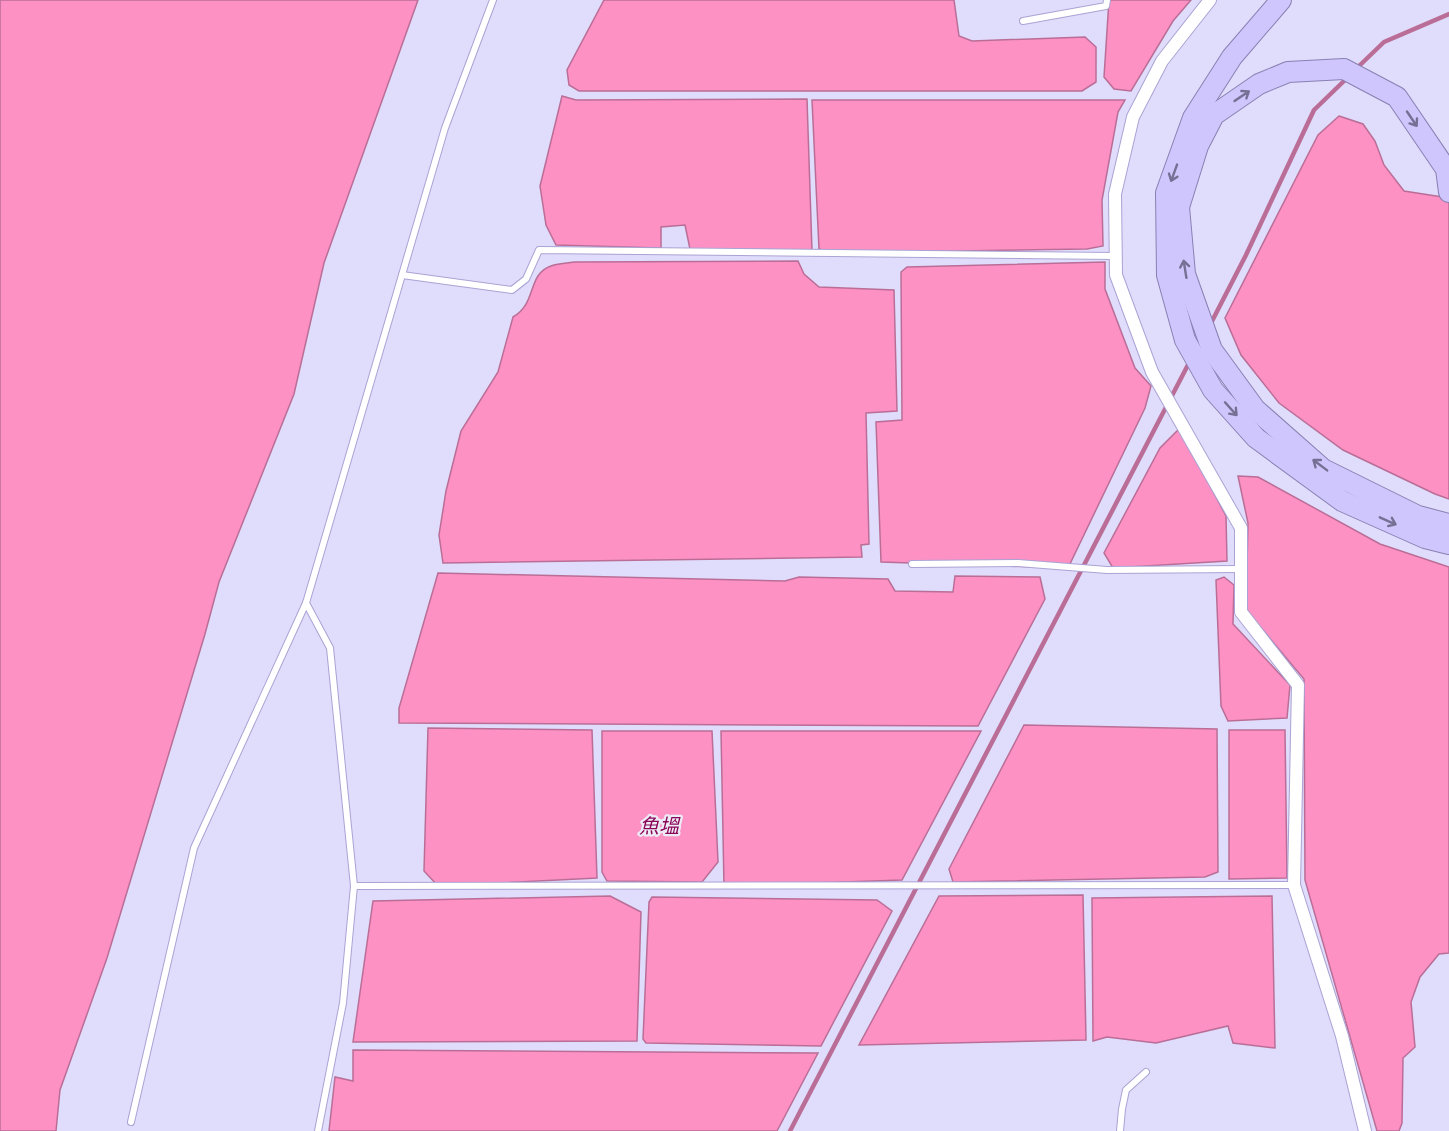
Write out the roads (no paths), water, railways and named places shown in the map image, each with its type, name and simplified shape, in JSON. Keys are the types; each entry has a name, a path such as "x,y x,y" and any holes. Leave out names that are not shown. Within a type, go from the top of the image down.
{"highway":[{"path":"1281,0 1232,57 1194,118 1166,194 1167,275 1185,340 1212,390 1256,438 1342,501 1425,538 1449,544"},
{"path":"1449,192 1446,169 1397,97 1344,69 1288,72 1259,84 1214,115 1198,146 1179,207 1185,274 1212,350 1255,409 1323,469 1418,516 1449,524"}],"street":[{"path":"1210,0 1162,61 1133,117 1115,194 1116,275 1152,372 1241,528 1241,612 1298,685 1294,885 1342,1036 1365,1131"}],"lane":[{"path":"131,1122 194,848 306,603 445,128 493,0"},
{"path":"1023,21 1106,6 1107,0"},
{"path":"402,274 512,290 526,279 539,250 1115,256"},
{"path":"912,564 1018,563 1107,570 1241,569"},
{"path":"306,603 330,648 354,886 342,1003 318,1131"},
{"path":"354,886 1294,885"},
{"path":"1120,1131 1126,1090 1146,1072"}],"water":[{"path":"0,0 418,0 324,263 294,394 219,582 107,958 60,1090 56,1131 0,1131"},
{"path":"604,0 954,0 959,36 972,41 1085,37 1096,47 1096,82 1082,91 579,91 569,85 567,70"},
{"path":"1109,0 1191,0 1173,21 1131,91 1114,89 1104,77"},
{"path":"562,96 576,100 807,99 812,251 690,249 685,225 661,227 661,248 556,245 546,225 540,186"},
{"path":"812,100 1125,100 1118,112 1102,200 1103,246 1087,249 832,253 819,249"},
{"path":"1339,116 1363,124 1375,141 1384,165 1404,191 1449,198 1449,499 1343,450 1279,403 1241,355 1225,318 1318,135"},
{"path":"798,261 804,274 819,287 894,290 897,411 866,413 869,544 861,545 862,557 443,563 439,535 446,491 461,431 498,372 513,317 526,305 535,282 543,270 557,264 575,262"},
{"path":"1105,262 1105,289 1135,368 1151,386 1145,408 1068,568 881,562 876,422 902,420 901,272 907,267"},
{"path":"1180,428 1226,516 1227,561 1113,568 1104,553 1160,448"},
{"path":"1238,476 1258,477 1380,544 1449,567 1449,953 1439,954 1420,977 1411,1002 1415,1047 1403,1058 1402,1123 1399,1131 1377,1131 1305,880 1304,679 1246,610 1248,523"},
{"path":"438,573 785,581 799,577 888,579 895,591 953,592 955,576 1040,577 1045,599 978,726 399,723 399,708"},
{"path":"1224,577 1234,585 1233,624 1290,685 1287,718 1228,721 1221,706 1216,580"},
{"path":"1024,725 1217,729 1218,872 1205,877 953,882 949,869"},
{"path":"428,728 592,730 597,878 438,886 424,871"},
{"path":"1229,730 1285,730 1287,878 1229,879"},
{"name":"魚塭","path":"602,731 712,731 718,862 702,882 607,881 602,872"},
{"path":"721,731 981,731 902,880 724,886"},
{"path":"1083,895 1086,1040 859,1045 939,896"},
{"path":"610,896 641,912 637,1041 353,1042 373,901"},
{"path":"1272,896 1275,1048 1233,1043 1228,1026 1156,1043 1107,1037 1093,1041 1092,898"},
{"path":"652,897 877,900 892,911 821,1046 646,1043 643,1039 649,902"},
{"path":"353,1050 818,1053 777,1131 329,1131 335,1077 353,1081"}],"waterway":[{"path":"1358,67 1384,42 1449,14"},
{"path":"1210,325 1246,255 1314,110 1345,80"},
{"path":"790,1131 1190,361"}]}
